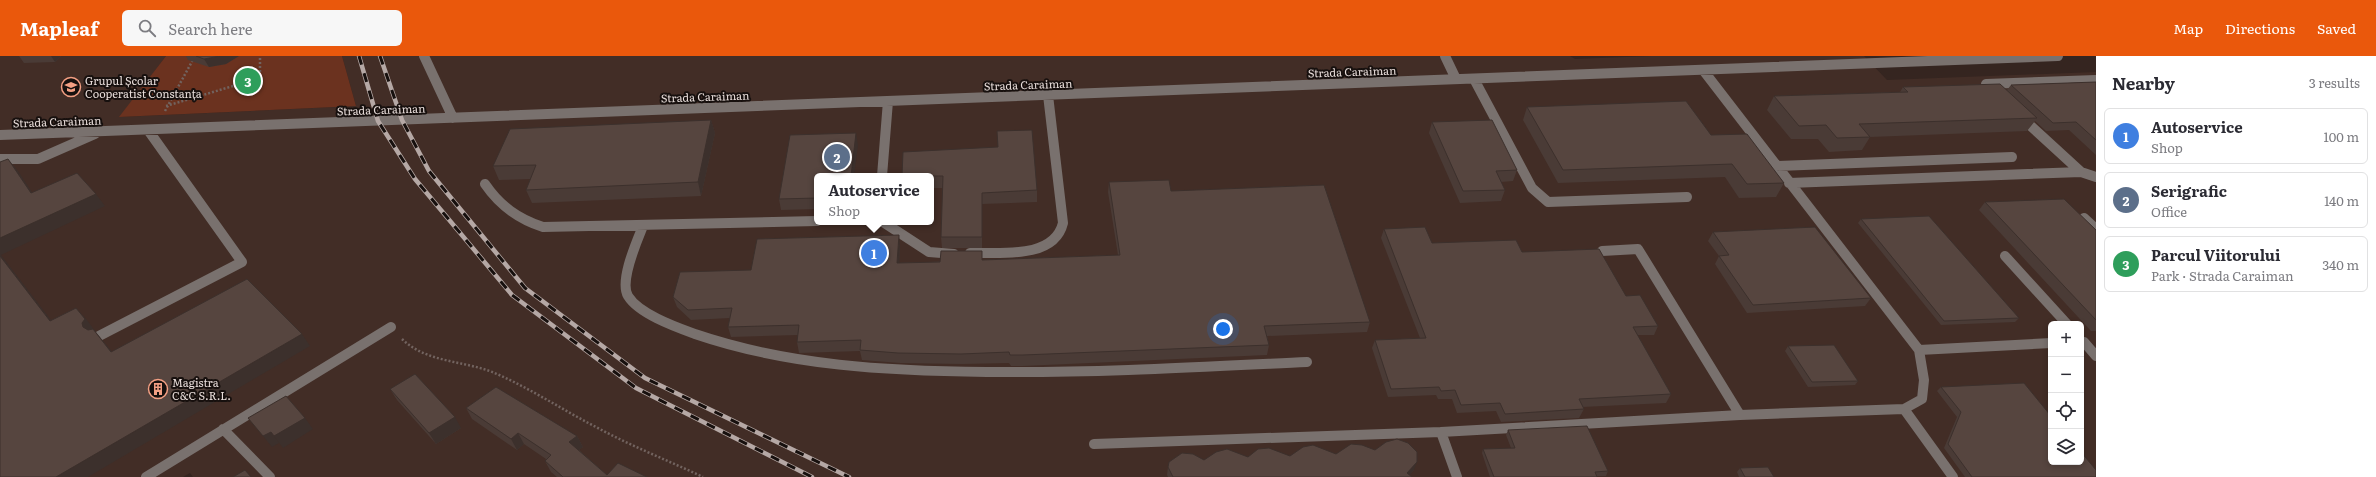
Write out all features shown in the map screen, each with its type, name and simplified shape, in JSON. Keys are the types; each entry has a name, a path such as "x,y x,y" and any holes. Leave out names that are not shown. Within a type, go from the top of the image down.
{"street":[{"path":"424,56 453,118"},
{"path":"1445,56 1456,79"},
{"name":"Strada Caraiman","path":"0,135 2058,56"},
{"path":"1094,444 1441,432 1740,415 1904,409 1922,398 1924,380 1919,350 1703,70"},
{"path":"1474,79 1532,188 1548,202 1688,197"},
{"path":"2002,100 1986,84 2096,80"},
{"path":"888,225 929,252 942,255 1025,251 1054,241 1060,234 1063,223 1048,95"},
{"path":"882,173 888,101"},
{"path":"2014,110 2080,172 2096,178"},
{"path":"100,336 242,262 148,130"},
{"path":"0,159 38,159 101,132"},
{"path":"1776,166 2012,157"},
{"path":"1789,183 2080,172"},
{"path":"485,184 503,206 514,216 527,223 544,227 814,221"},
{"path":"2084,218 2096,229"},
{"path":"643,226 624,286 628,296 649,313 670,325 723,343 838,367 902,371 1055,374 1307,362"},
{"path":"1602,251 1638,249 1740,415"},
{"path":"2005,256 2064,321"},
{"path":"146,477 392,327"},
{"path":"2084,343 2096,356"},
{"path":"1919,350 2048,344"},
{"path":"1904,409 1952,477"},
{"path":"223,429 270,477"},
{"path":"1441,432 1457,477"}],"path":[{"path":"161,129 166,106 195,56"},
{"path":"166,106 260,78 260,56"},
{"path":"392,327 410,348 439,360 482,368 544,398 596,427 702,477"}],"shaded area":[{"path":"0,56 166,56 120,117 356,106 342,56 1570,56 1575,59 1651,56 1864,56 1887,80 2096,72 2096,477 193,477 190,473 183,477 0,477"},
{"path":"166,56 342,56 356,106 119,117"}],"building":[{"path":"196,56 220,56 204,59"},
{"path":"2096,82 2096,140 2076,122 2053,123 2011,85"},
{"path":"2000,84 2037,118 1859,124 1870,137 1837,138 1826,125 1799,126 1774,96 1908,92 1903,87"},
{"path":"1686,101 1711,135 1747,134 1784,183 1747,184 1732,164 1563,170 1527,107"},
{"path":"711,120 698,182 526,190 536,165 493,166 510,129"},
{"path":"1492,120 1517,170 1496,171 1505,190 1463,191 1432,122"},
{"path":"1032,130 1037,190 982,193 982,237 941,237 943,176 934,176 934,173 902,173 903,152 998,147 997,131"},
{"path":"856,133 851,173 814,173 814,198 779,199 790,135"},
{"path":"8,159 31,193 77,173 96,194 0,238 0,162"},
{"path":"1169,180 1171,191 1324,185 1370,322 1264,326 1269,345 1023,355 1010,355 1009,352 961,354 898,353 860,350 861,340 797,342 799,325 728,327 732,308 688,310 673,297 680,272 751,270 757,239 899,235 897,263 940,262 941,251 982,251 982,260 1120,255 1109,182"},
{"path":"2064,199 2096,230 2096,320 1985,202"},
{"path":"1929,216 2019,318 1944,321 1861,219"},
{"path":"1425,227 1432,243 1516,240 1522,252 1599,249 1626,296 1640,295 1658,326 1633,327 1671,394 1579,399 1584,409 1505,414 1500,403 1461,405 1455,390 1441,391 1439,387 1391,389 1375,340 1426,338 1384,229"},
{"path":"1815,227 1871,298 1753,305 1719,256 1729,255 1713,232"},
{"name":"Magistra C&C S.R.L.","path":"0,256 50,321 76,308 85,319 82,323 83,327 88,330 93,329 111,352 247,279 302,334 56,477 0,477"},
{"path":"1834,345 1858,381 1812,382 1788,346"},
{"path":"415,374 455,417 429,433 390,389"},
{"path":"2024,383 2048,412 2048,465 2084,465 2084,456 2096,470 2096,477 1972,477 1948,444 1961,412 1941,387"},
{"path":"496,387 577,436 569,442 607,475 618,463 647,477 563,477 545,461 551,455 518,433 511,439 466,408"},
{"path":"286,396 305,418 274,436 271,432 263,436 248,418"},
{"path":"1587,426 1608,471 1595,472 1597,477 1494,477 1483,449 1515,448 1508,430"},
{"path":"1397,439 1408,443 1417,452 1417,462 1407,473 1412,477 1173,477 1168,467 1169,462 1182,453 1193,454 1204,460 1216,452 1227,449 1248,457 1258,449 1269,448 1290,456 1303,447 1313,445 1336,454 1351,444 1362,445 1375,450 1386,442"},
{"path":"1768,467 1774,477 1745,477 1740,468"},
{"path":"245,470 251,477 233,477"}],"railway":[{"path":"359,56 378,121 415,179 512,295 636,388 812,477"},
{"path":"380,56 402,120 429,171 525,288 645,378 849,477"}],"place":[{"name":"Parcul Viitorului","path":"248,81"},
{"name":"Grupul Școlar Cooperatist Constanța","path":"71,87"},
{"name":"Serigrafic","path":"837,157"},
{"name":"Autoservice","path":"874,253"},
{"name":"Magistra C&C S.R.L.","path":"158,389"}]}
